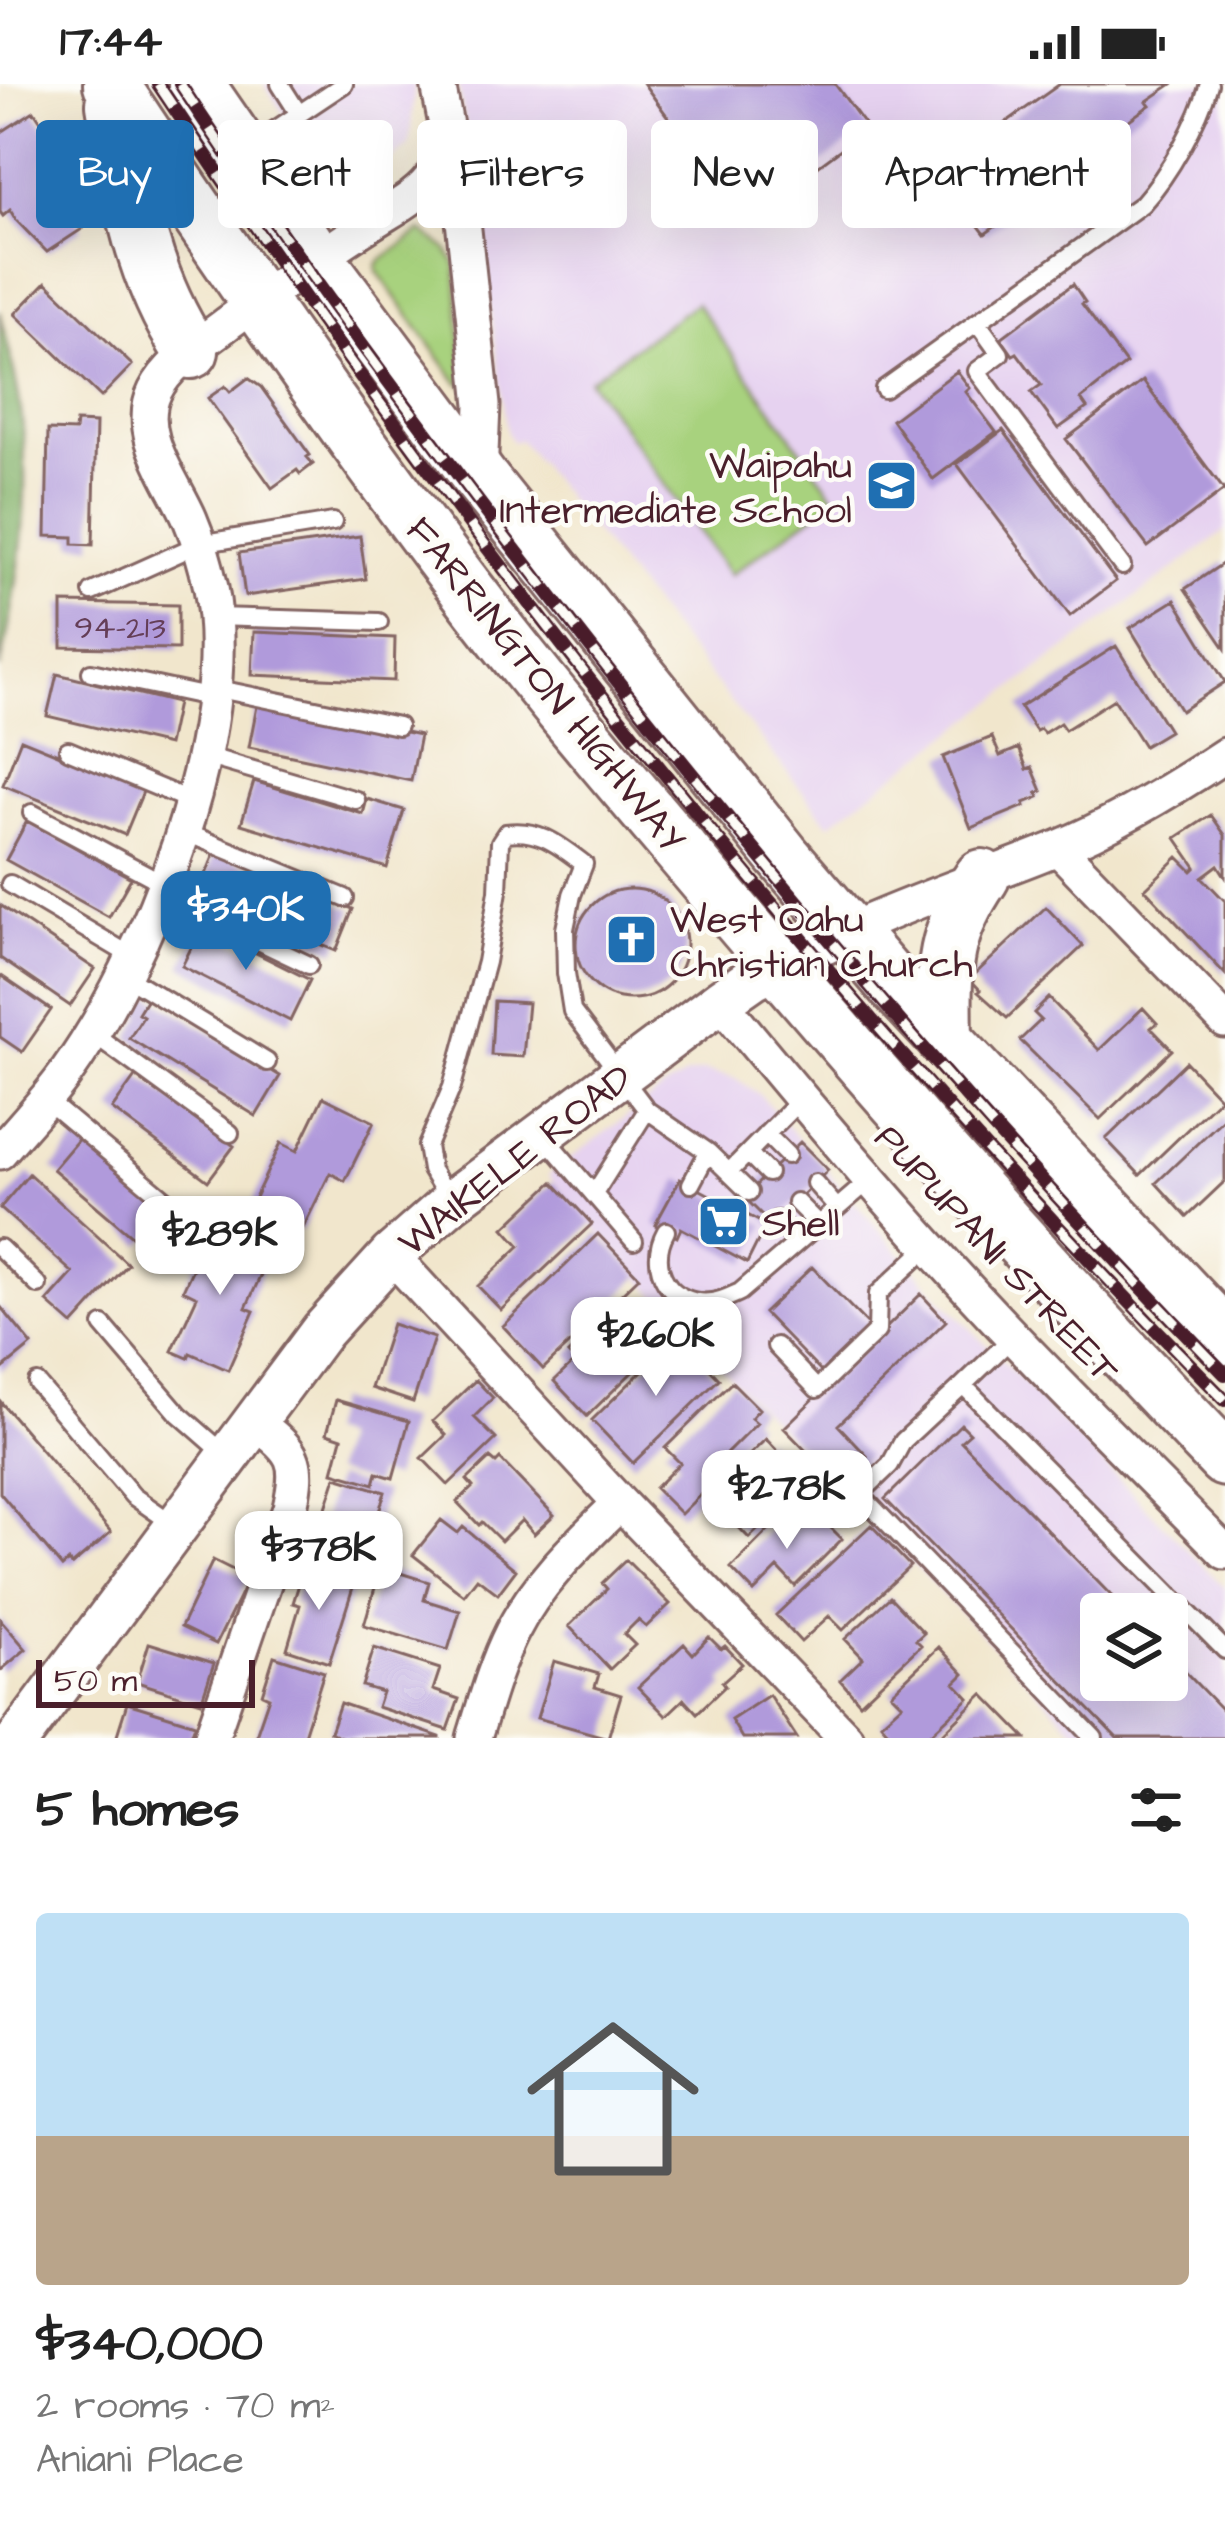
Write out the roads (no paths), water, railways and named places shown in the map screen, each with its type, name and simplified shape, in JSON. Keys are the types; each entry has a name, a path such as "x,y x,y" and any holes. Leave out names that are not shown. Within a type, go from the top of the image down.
{"main road":[{"name":"FARRINGTON HIGHWAY","path":"111,84 257,302 464,587 630,790 940,1151 1225,1460"},
{"path":"111,84 133,215 158,295 191,351"},
{"name":"FARRINGTON HIGHWAY","path":"196,84 220,120"},
{"name":"FARRINGTON HIGHWAY","path":"295,228 480,478 782,855 945,1040 1225,1336"},
{"path":"945,1040 944,965 952,928 982,877"}],"street":[{"path":"438,84 443,120"},
{"path":"0,1152 64,1076 129,966 164,889 202,754 214,693 216,617 199,544 152,438 154,392 191,351 316,258 417,192"},
{"path":"464,228 483,405 480,478"},
{"path":"848,932 1058,848 1225,755"},
{"path":"1058,848 1225,1021"},
{"name":"WAIKELE ROAD","path":"20,1738 322,1331 391,1256 541,1132 720,1001 753,978 848,932"},
{"name":"PUPUPANI STREET","path":"720,1001 929,1246 1225,1552"},
{"path":"391,1256 846,1738"},
{"path":"211,1738 297,1478 295,1463 284,1445 256,1421"},
{"path":"474,1738 513,1630 569,1553 620,1503"}],"lane":[{"path":"280,84 299,113"},
{"path":"884,389 1142,204 1203,105 1208,84"},
{"path":"289,120 331,88"},
{"path":"977,322 1000,354 977,371 1122,566"},
{"path":"92,592 199,544 333,522"},
{"path":"216,617 379,622"},
{"path":"91,672 398,726"},
{"path":"68,750 345,898"},
{"path":"202,754 356,800"},
{"path":"32,813 309,965"},
{"path":"451,1202 431,1170 427,1146 452,1087 481,982 498,891 500,842 506,833 525,830 554,840 584,864 565,929 572,1011 647,1111 708,1152 749,1192"},
{"path":"10,884 267,1062"},
{"path":"92,1033 230,1133"},
{"path":"45,1099 167,1201"},
{"path":"730,1172 801,1100"},
{"path":"594,1194 647,1111"},
{"path":"541,1132 634,1241"},
{"path":"766,1134 787,1155"},
{"path":"691,1184 708,1152"},
{"path":"748,1153 768,1173"},
{"path":"666,1231 657,1255 662,1277 679,1294 709,1303 740,1292 871,1179"},
{"path":"814,1183 837,1208"},
{"path":"796,1202 818,1224"},
{"path":"777,1220 798,1242"},
{"path":"776,1346 817,1389 877,1331 878,1294 929,1246"},
{"path":"0,1248 38,1285"},
{"path":"103,1325 179,1414 228,1457"},
{"path":"1013,1337 903,1442 890,1465 860,1494 1094,1738"},
{"path":"37,1383 133,1496 177,1526"},
{"path":"963,1384 1225,1650"}],"railway":[{"path":"158,84 401,432 660,768 935,1091 1225,1400"},
{"path":"180,84 378,368 674,752 942,1069 1225,1374"}],"place":[{"name":"Waipahu Intermediate School","path":"891,486"},
{"name":"West Oahu Christian Church","path":"631,940"},
{"name":"Shell","path":"723,1222"}]}
